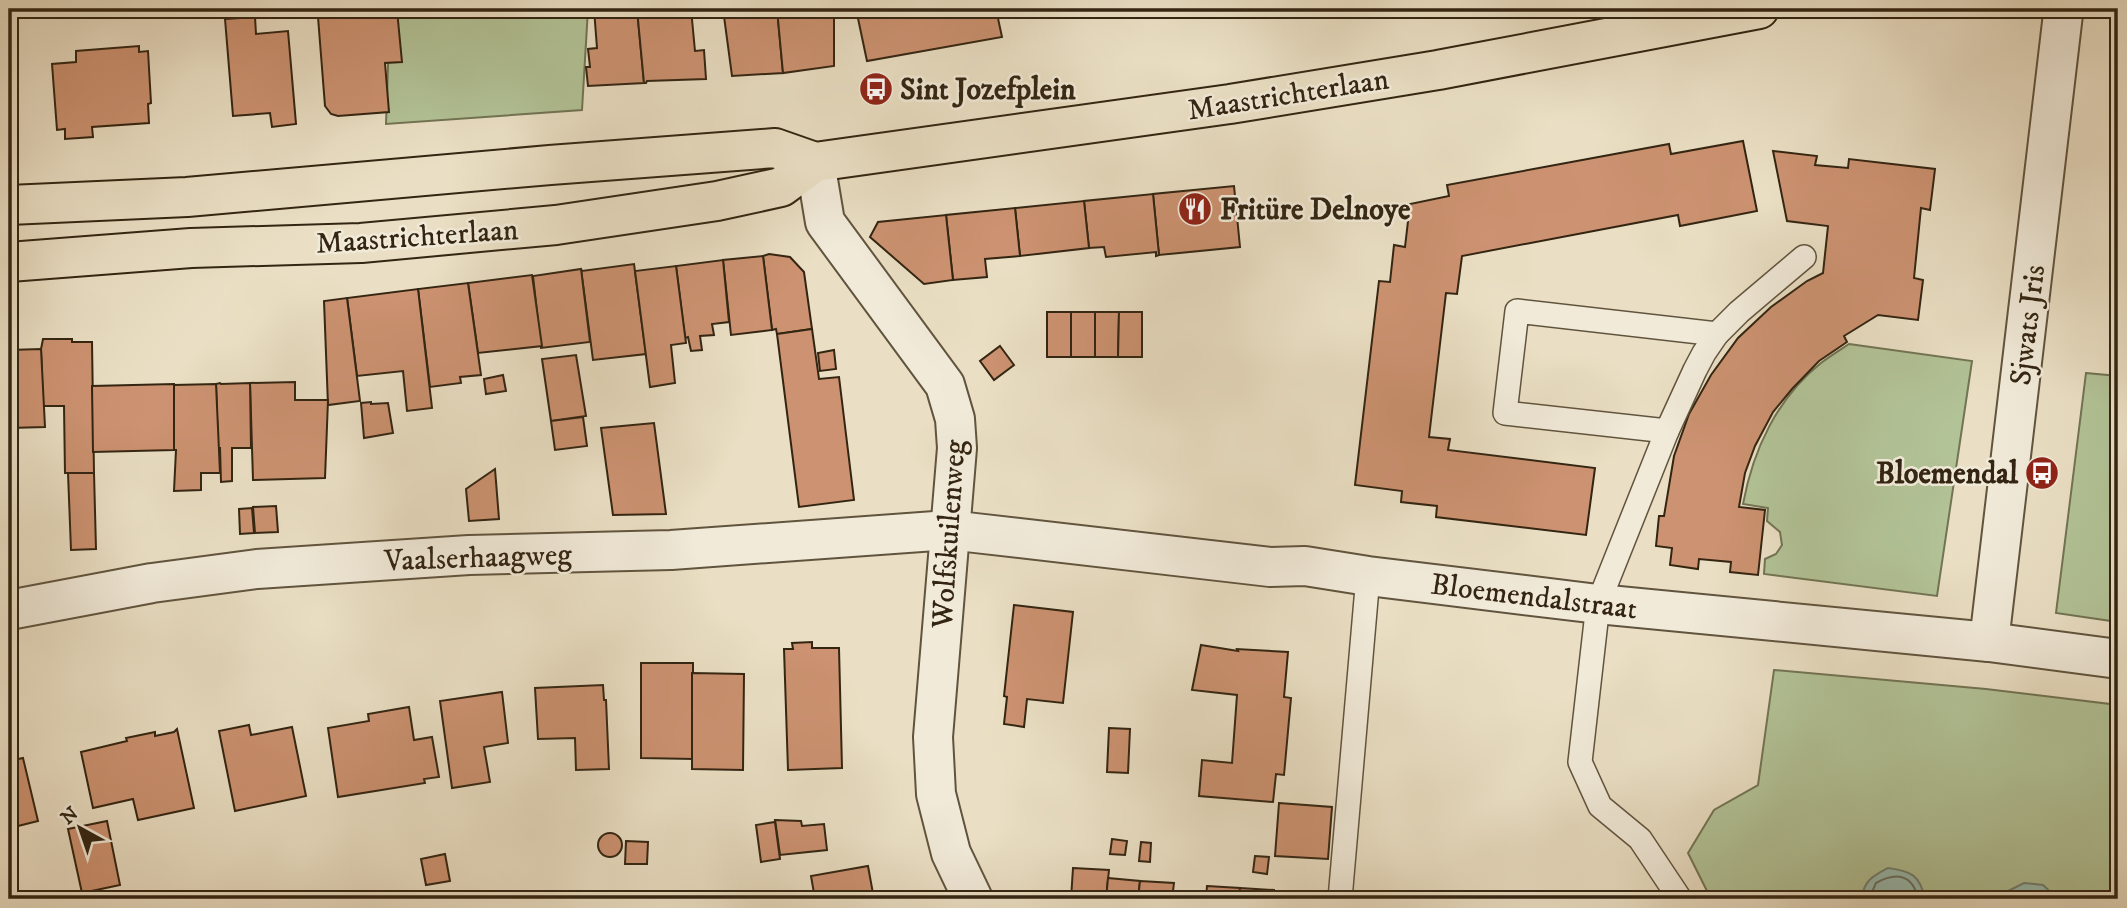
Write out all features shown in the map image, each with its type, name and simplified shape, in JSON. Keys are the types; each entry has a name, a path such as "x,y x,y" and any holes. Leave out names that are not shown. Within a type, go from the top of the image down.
{"main road":[{"name":"Maastrichterlaan","path":"9,205 187,197 775,148 815,162 1230,104 1438,70 1759,9"},
{"name":"Maastrichterlaan","path":"9,262 191,248 361,243 556,225 717,201 781,187 815,162"}],"street":[{"name":"Sjwats Jris","path":"1989,642 2062,9"},
{"name":"Wolfskuilenweg","path":"815,162 825,222 945,385 955,419 957,448 933,737 936,794 951,853 973,899"},
{"name":"Bloemendalstraat","path":"949,530 1270,566 1305,566 1598,604 1989,642 2118,659"},
{"name":"Vaalserhaagweg","path":"9,610 152,583 257,569 469,555 671,550 949,530"}],"lane":[{"path":"1680,899 1640,839 1600,806 1580,762 1598,604 1667,431 1695,370 1717,334 1748,303 1804,257"},
{"path":"1667,431 1505,412 1517,311 1717,334"},
{"path":"1340,899 1368,576"}],"green space":[{"path":"390,9 588,9 582,110 386,124"},
{"path":"1849,344 1972,361 1937,596 1764,574 1765,559 1776,554 1782,545 1780,532 1767,521 1768,508 1743,504 1760,445 1780,409 1805,377"},
{"path":"2086,373 2118,376 2118,622 2056,613"},
{"path":"1774,670 1986,689 2118,705 2118,899 1711,899 1688,853 1714,810 1758,785"}],"water":[{"path":"1888,868 1903,871 1917,879 1925,899 1862,899 1864,888 1870,880"},
{"path":"2024,883 2043,885 2058,899 2003,899 2006,892"}],"building":[{"path":"594,9 637,9 644,83 588,86 588,49 597,48"},
{"path":"637,9 691,9 695,51 704,50 706,79 644,83"},
{"path":"723,9 777,9 783,73 732,76"},
{"path":"777,9 834,9 834,66 783,73"},
{"path":"856,9 996,9 1002,37 867,61"},
{"path":"397,10 402,62 385,63 389,112 338,116 331,114 325,106 318,17"},
{"path":"255,17 256,34 288,31 296,124 272,127 270,113 233,116 225,19"},
{"path":"139,46 139,52 148,51 151,103 148,104 149,123 92,127 93,137 65,139 65,129 57,130 52,64 76,62 76,51"},
{"path":"1743,141 1757,211 1680,226 1678,215 1462,256 1457,294 1446,293 1429,437 1450,439 1448,450 1595,468 1586,535 1436,517 1437,506 1401,502 1402,491 1355,485 1379,281 1390,282 1394,245 1405,247 1410,204 1449,196 1447,185 1669,144 1671,154"},
{"path":"1773,151 1817,156 1815,165 1848,168 1849,159 1935,169 1930,210 1921,208 1914,278 1923,280 1918,320 1878,315 1844,336 1847,342 1819,361 1773,412 1755,446 1745,473 1739,507 1765,510 1758,575 1730,572 1731,562 1699,559 1698,569 1670,565 1672,548 1656,546 1659,516 1664,516 1674,456 1689,414 1711,375 1738,338 1771,307 1823,273 1828,226 1787,221"},
{"path":"1234,186 1240,247 1159,255 1153,194"},
{"path":"1153,194 1159,255 1156,256 1156,252 1106,257 1104,247 1089,248 1084,201"},
{"path":"1084,201 1089,248 1020,256 1015,208"},
{"path":"1015,208 1020,256 985,259 987,277 953,280 946,215"},
{"path":"946,215 953,280 924,284 870,237 878,222"},
{"path":"769,254 790,257 804,272 812,329 777,334 776,329 772,330 763,256"},
{"path":"763,256 772,330 731,335 723,260"},
{"path":"723,260 729,322 712,324 714,335 700,336 702,350 691,351 688,337 685,338 676,266"},
{"path":"634,264 646,354 593,360 581,269"},
{"path":"676,266 686,343 671,345 675,383 650,387 635,271"},
{"path":"581,269 590,342 541,348 533,276"},
{"path":"532,275 542,346 478,353 468,283"},
{"path":"468,283 481,375 460,377 461,383 430,387 418,289"},
{"path":"418,289 432,408 407,411 403,371 357,376 347,298"},
{"path":"347,298 360,401 328,405 324,301"},
{"path":"1047,312 1071,312 1071,357 1047,357"},
{"path":"1071,312 1095,312 1095,357 1071,357"},
{"path":"1095,312 1119,312 1118,357 1095,357"},
{"path":"1119,312 1142,312 1142,357 1118,357"},
{"path":"812,329 819,379 839,377 854,500 799,507 777,334"},
{"path":"43,339 92,342 94,473 65,473 64,406 43,406"},
{"path":"1000,346 1014,365 994,380 980,361"},
{"path":"41,349 45,427 9,428 9,350"},
{"path":"834,350 836,369 820,371 818,353"},
{"path":"576,355 586,416 551,421 542,359"},
{"path":"503,375 506,391 486,394 484,379"},
{"path":"295,382 295,400 328,400 325,478 253,480 250,383"},
{"path":"250,383 251,448 232,448 232,481 221,482 216,384"},
{"path":"174,384 174,450 93,452 92,386"},
{"path":"216,384 220,473 201,473 201,490 174,491 174,385"},
{"path":"361,403 388,403 393,433 364,438"},
{"path":"583,417 587,446 555,450 551,421"},
{"path":"654,423 666,514 613,515 601,428"},
{"path":"495,469 499,519 469,521 466,489"},
{"path":"68,473 94,473 96,549 71,550"},
{"path":"276,506 278,532 255,533 253,507"},
{"path":"252,508 254,533 240,534 239,509"},
{"path":"1014,605 1073,612 1063,703 1027,699 1024,727 1004,724 1007,697 1004,696"},
{"path":"812,642 812,648 839,648 842,768 788,770 784,649 793,649 792,643"},
{"path":"1201,645 1238,651 1237,649 1288,652 1284,697 1291,698 1284,775 1276,774 1273,802 1199,796 1202,760 1232,763 1237,695 1192,690"},
{"path":"641,663 693,663 693,759 641,758"},
{"path":"692,673 744,674 743,770 692,769"},
{"path":"603,685 609,769 576,770 575,738 538,739 535,688"},
{"path":"502,692 508,743 484,747 490,782 452,788 440,701"},
{"path":"409,707 414,740 432,737 439,777 424,779 425,783 338,797 328,728 369,721 368,714"},
{"path":"249,725 251,735 292,727 306,796 235,811 219,731"},
{"path":"1109,728 1130,729 1128,773 1107,772"},
{"path":"177,729 194,808 138,820 133,799 93,808 81,752 127,741 126,738 155,732 155,736"},
{"path":"23,758 38,821 14,827 12,819 9,820 9,761"},
{"path":"1279,803 1332,807 1328,859 1275,856"},
{"path":"775,820 801,821 802,826 824,824 827,850 780,855"},
{"path":"107,821 120,885 82,893 68,829"},
{"path":"775,822 780,859 761,862 756,825"},
{"path":"610,833 618,837 622,845 618,853 610,857 602,853 598,845 602,837"},
{"path":"1112,839 1127,841 1125,855 1110,854"},
{"path":"626,841 648,842 647,864 625,864"},
{"path":"1141,842 1151,843 1150,862 1139,861"},
{"path":"445,854 450,881 426,885 421,859"},
{"path":"1255,856 1269,857 1267,874 1253,872"},
{"path":"868,866 874,899 815,899 811,876"},
{"path":"1073,868 1109,870 1106,899 1071,899"},
{"path":"1108,878 1140,881 1138,899 1106,899"},
{"path":"1140,881 1174,883 1172,899 1138,899"},
{"path":"1207,886 1240,888 1239,899 1206,899"},
{"path":"1240,888 1274,890 1274,899 1239,899"}],"place":[{"name":"Sint Jozefplein","path":"876,89"},
{"name":"Fritüre Delnoye","path":"1195,209"},
{"name":"Bloemendal","path":"2042,473"}]}
